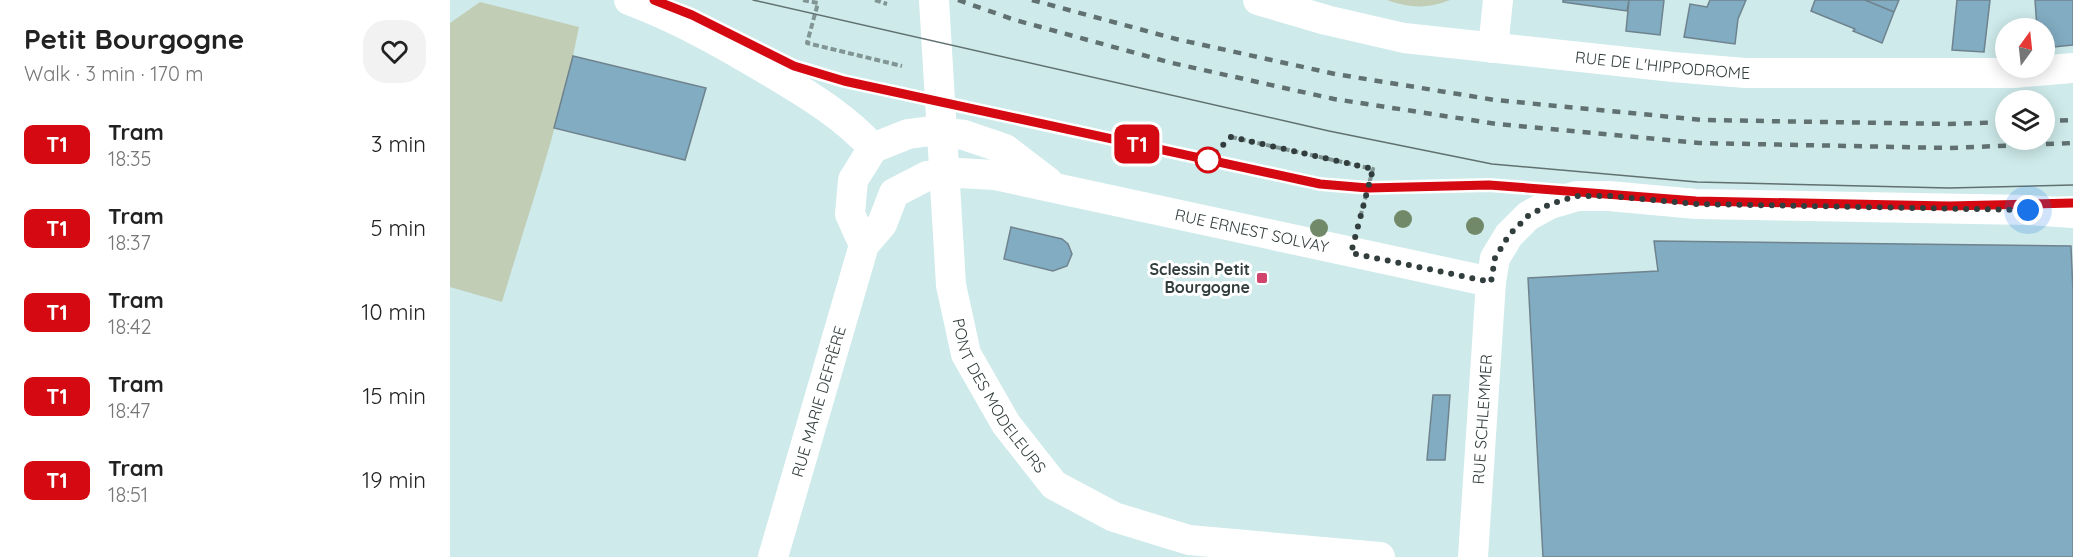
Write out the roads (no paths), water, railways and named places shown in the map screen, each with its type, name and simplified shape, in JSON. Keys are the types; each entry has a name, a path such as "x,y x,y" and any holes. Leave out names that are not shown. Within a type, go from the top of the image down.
{"street":[{"path":"629,0 703,33 817,100 859,133 873,148"},
{"name":"PONT DES MODELEURS","path":"933,0 951,285 966,354 1006,424 1054,485 1114,518 1189,540 1380,557"},
{"name":"RUE DE L'HIPPODROME","path":"1258,0 1326,20 1404,38 1745,73 2014,73 2073,68"},
{"path":"1494,48 1498,0"},
{"path":"864,245 850,214 853,180 873,148 908,134 931,131 964,135 1005,149 1055,188"},
{"name":"RUE ERNEST SOLVAY","path":"894,193 927,176 959,173 996,175 1491,282"},
{"name":"RUE MARIE DEFRÈRE","path":"773,557 864,245 882,224 894,193"},
{"path":"1491,282 1495,258 1509,235 1528,216 1550,204 1577,196 1609,196 1696,204 2028,210 2073,213"},
{"name":"RUE SCHLEMMER","path":"1473,557 1491,282"}],"tram line":[{"path":"654,0 692,15 794,66 844,82 1320,184 1368,188 1489,185 1696,201 1949,206 2073,203"},
{"name":"T1","path":"654,0 692,15 794,66 844,81 1320,184 1368,188 1489,185 1696,201 1949,206 2073,203"},
{"path":"753,0 1329,131 1492,164 1697,182 1949,188 2073,185"}],"railway":[{"path":"958,0 1015,20 1172,63 1334,99 1497,124 1699,143 1949,148 2073,143"},
{"path":"1032,0 1176,39 1335,74 1495,100 1703,120 1948,124 1995,122"},
{"path":"2055,121 2073,120"}],"place":[{"name":"Sclessin Petit Bourgogne","path":"1262,278"}]}
